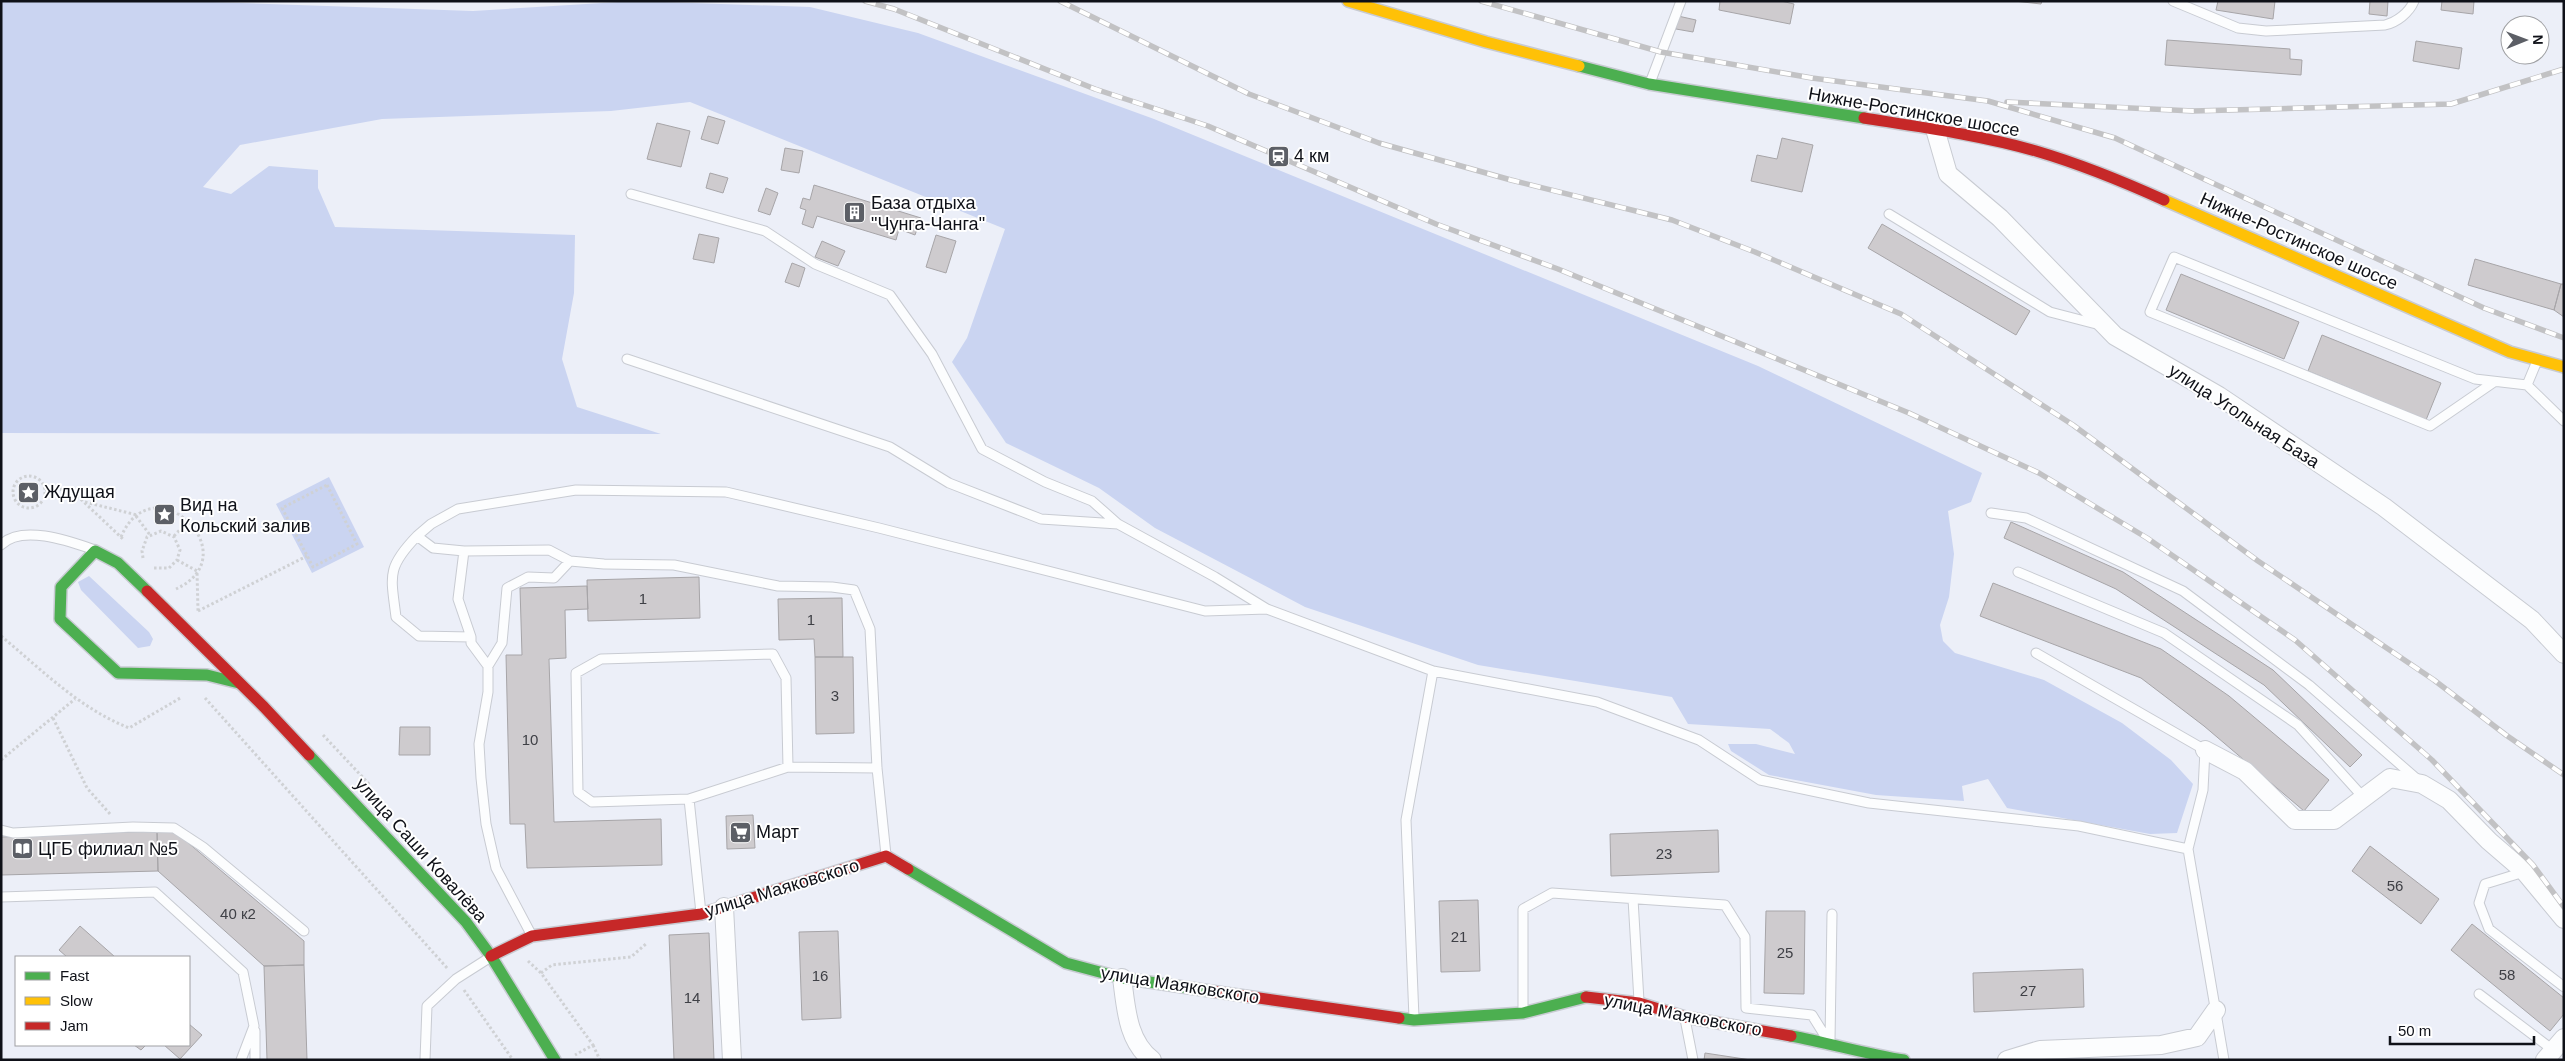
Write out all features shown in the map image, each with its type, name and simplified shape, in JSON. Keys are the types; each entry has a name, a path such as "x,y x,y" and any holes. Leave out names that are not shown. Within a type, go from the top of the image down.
{"street":[{"name":"Нижне-Ростинское шоссе","path":"1348,1 1486,42 1649,84 1936,130 2035,151 2103,173 2492,344 2564,367"},
{"name":"улица Угольная База","path":"1936,130 1948,174 2000,218 2115,336 2219,396 2384,507 2532,620 2564,654"},
{"path":"95,550 61,587 60,619 118,673 207,675 239,683"},
{"name":"улица Саши Ковалёва","path":"95,550 118,563 239,683 466,922 491,956 555,1060"},
{"path":"2205,750 2245,771 2295,820 2334,820 2363,796 2390,778 2422,784 2448,800 2489,841 2525,872 2564,919"},
{"name":"улица Маяковского","path":"491,956 532,936 701,914 886,856 1066,963 1122,978 1414,1020 1522,1014 1584,997 1639,1003 1685,1017 1830,1043 1864,1057 1904,1060"},
{"path":"724,907 732,1060"},
{"path":"1122,978 1128,1023 1143,1053 1152,1060"},
{"path":"2007,1060 2040,1050 2161,1045 2197,1037 2216,1010"}],"lane":[{"path":"1649,84 1680,1"},
{"path":"2173,1 2238,28 2266,30 2385,25 2396,22 2411,7 2414,1"},
{"path":"631,194 765,231 815,264 890,295 932,354 982,449 1044,482 1092,501 1118,524 1215,576 1267,609 1433,672 1597,702 1698,740 1760,780 1869,803 2080,826 2188,849"},
{"path":"1889,214 2050,312 2106,327"},
{"path":"2494,382 2430,426 2150,312 2174,256 2475,379 2527,385 2564,421"},
{"path":"627,359 890,447 949,483 1041,519 1118,524"},
{"path":"2527,385 2538,360"},
{"path":"471,636 420,636 396,617 391,576 402,552 431,524 458,509 576,490 726,492 879,528 1206,612 1267,609"},
{"path":"1992,513 2026,518 2183,591 2309,685 2422,784"},
{"path":"1,545 21,536 57,537 95,550"},
{"path":"417,536 433,548 464,551 549,550 570,561 604,564 674,565 778,586 832,587 854,590 870,628 877,768 886,856"},
{"path":"464,551 458,599 471,636 471,643 488,666"},
{"path":"532,936 496,868 486,824 479,744 488,692 488,666 502,643 507,588 528,577 554,578 570,561"},
{"path":"2018,572 2164,633 2298,725 2363,796"},
{"path":"2036,653 2205,750 2203,790 2188,849 2224,1060"},
{"path":"788,767 786,678 773,654 601,659 576,673 578,792 592,802 688,799 788,767 877,768"},
{"path":"1414,1020 1406,820 1433,672"},
{"path":"688,799 701,914"},
{"path":"1,830 13,833 133,827 174,828 203,847 304,931"},
{"path":"2525,872 2485,884 2479,903 2490,928 2564,987"},
{"path":"1,897 155,892 243,972 254,1026 255,1060"},
{"path":"1522,1014 1523,909 1552,893 1725,905 1745,937 1746,1008 1812,1015 1830,1043"},
{"path":"1633,899 1639,1003"},
{"path":"1830,1043 1832,914"},
{"path":"425,1060 427,1006 456,979 491,956"},
{"path":"2479,994 2554,1049"},
{"path":"1685,1017 1693,1060"},
{"path":"242,1060 254,1026"}],"path":[{"path":"27,476 39,480 44,490 41,502 30,508 19,505 13,494 16,482 27,476"},
{"path":"327,485 357,544 313,567 307,556 282,508 327,485"},
{"path":"84,502 137,515 150,536"},
{"path":"120,537 137,515 148,510 164,509 180,514 189,520 200,539 201,560 191,580 176,589"},
{"path":"174,536 189,520"},
{"path":"144,559 143,544 150,536 161,531 174,536 180,550 177,560 169,568 154,568"},
{"path":"220,599 307,556"},
{"path":"1,636 75,699 108,719 129,728 190,692"},
{"path":"198,695 206,698 456,979 513,1060"},
{"path":"1,760 75,699"},
{"path":"53,718 87,788 111,815"},
{"path":"593,1045 600,1060"}],"shaded area":[{"path":"1,1 183,1 473,11 635,1 810,7 918,33 1154,119 1758,366 1982,473 1971,502 1948,511 1954,554 1949,597 1940,625 1943,641 1955,653 2044,680 2122,723 2171,760 2193,784 2177,833 2150,834 2007,808 1988,779 1962,786 1964,801 1876,795 1769,775 1731,751 1728,744 1756,744 1795,754 1789,743 1770,729 1688,724 1672,697 1478,665 1305,607 1155,528 1099,488 1006,443 952,362 967,338 1005,229 690,102 611,111 382,119 240,145 203,187 231,194 269,166 318,170 318,188 335,227 575,235 574,293 562,359 577,407 661,434 1,433"},
{"path":"329,477 364,547 312,573 276,504"},
{"path":"89,576 149,632 153,639 150,646 138,648 81,590 78,582"}],"building":[{"path":"1720,1 1781,1 1794,4 1790,24 1719,10"},
{"path":"2014,1 2042,1 2041,4"},
{"path":"2218,1 2275,1 2273,19 2216,10"},
{"path":"2370,1 2388,1 2387,16 2369,14"},
{"path":"2442,1 2474,1 2473,14 2441,10"},
{"path":"1678,16 1696,20 1693,32 1676,29"},
{"path":"2167,40 2290,49 2290,59 2302,60 2301,75 2165,65"},
{"path":"2416,41 2462,48 2459,69 2413,61"},
{"path":"708,116 725,121 718,144 701,139"},
{"path":"657,123 690,131 681,167 647,159"},
{"path":"1782,138 1813,145 1802,192 1751,181 1757,155 1777,159"},
{"path":"785,148 803,151 799,173 781,170"},
{"path":"710,173 728,178 723,193 706,188"},
{"name":"База отдыха \"Чунга-Чанга\"","path":"814,185 921,218 915,235 899,229 896,240 817,216 813,228 802,224 806,210 800,208 803,198 810,200"},
{"path":"766,188 778,193 770,215 758,211"},
{"path":"1882,224 2030,311 2016,335 1868,248"},
{"path":"699,234 719,238 714,263 693,259"},
{"path":"936,235 956,241 946,273 926,267"},
{"path":"822,241 845,251 838,266 815,257"},
{"path":"2475,259 2561,284 2554,310 2468,285"},
{"path":"792,263 805,268 799,287 785,282"},
{"path":"2181,274 2299,322 2284,359 2166,310"},
{"path":"2561,284 2564,284 2564,317 2554,310"},
{"path":"2322,335 2441,383 2426,420 2308,371"},
{"path":"2011,522 2123,572 2273,670 2362,755 2350,767 2264,685 2116,589 2004,538"},
{"path":"699,577 700,618 588,621 587,580"},
{"path":"1993,583 2161,649 2229,696 2329,780 2304,811 2204,726 2141,678 1980,616"},
{"path":"587,586 588,609 565,610 566,658 549,659 554,822 661,819 662,865 527,868 525,824 510,824 506,655 522,655 520,588"},
{"path":"842,598 843,657 815,657 814,639 779,640 778,599"},
{"path":"815,657 853,657 854,733 816,734"},
{"path":"400,727 430,727 430,755 399,755"},
{"name":"Март","path":"753,815 755,848 727,849 726,816"},
{"path":"173,830 304,941 304,965 264,966 158,871 157,831"},
{"path":"1718,830 1719,872 1611,876 1610,834"},
{"path":"157,831 158,871 1,875 1,837"},
{"path":"2370,846 2439,899 2421,924 2352,871"},
{"path":"1478,900 1480,971 1441,972 1439,901"},
{"path":"1766,911 1805,911 1804,994 1764,993"},
{"path":"2472,924 2564,998 2564,1014 2550,1031 2451,950"},
{"path":"80,926 114,956 66,956 59,950"},
{"path":"838,931 841,1018 802,1020 799,932"},
{"path":"709,933 714,1060 674,1060 669,935"},
{"path":"304,965 307,1060 267,1060 264,966"},
{"path":"2083,969 2084,1007 1974,1012 1973,973"},
{"path":"190,1025 202,1035 180,1059 165,1046 190,1046"},
{"path":"135,1046 145,1046 141,1050"},
{"path":"1705,1053 1751,1060 1704,1060"}],"railway":[{"path":"865,1 894,9 1095,89 1208,126 1436,224 1558,269 1909,413 2039,473 2147,538 2295,640 2432,760 2533,865 2564,907"},
{"path":"1060,1 1249,94 1379,143 1511,180 1672,220 1755,252 1901,314 2073,425 2258,561 2434,680 2506,735 2564,775"},
{"path":"1481,1 1661,52 1812,78 1988,101 2115,138 2484,308 2564,338"},
{"path":"2007,102 2193,111 2451,104 2564,69"}],"traffic: fast":[{"path":"1579,66 1649,84 1864,118"},
{"path":"147,591 118,563 95,551 61,587 60,619 118,673 207,675 239,683"},
{"path":"309,755 466,922 491,956 555,1060"},
{"path":"908,869 1066,963 1122,978 1210,991"},
{"path":"1399,1018 1414,1020 1523,1013 1586,997"},
{"path":"1791,1036 1904,1060"}],"traffic: slow":[{"path":"1348,1 1486,42 1579,66"},
{"path":"2164,200 2510,352 2564,367"}],"traffic: jam":[{"path":"1864,118 1929,128 2015,145 2069,161 2164,200"},
{"path":"147,591 264,707 309,755"},
{"path":"491,956 532,936 701,914 886,856 908,869"},
{"path":"1210,991 1399,1018"},
{"path":"1586,997 1639,1003 1685,1017 1791,1036"}],"place":[{"name":"4 км","path":"1278,156"},
{"name":"База отдыха \"Чунга-Чанга\"","path":"855,213"},
{"name":"Ждущая","path":"28,492"},
{"name":"Вид на Кольский залив","path":"164,515"},
{"name":"Март","path":"740,832"},
{"name":"ЦГБ филиал №5","path":"22,849"}]}
